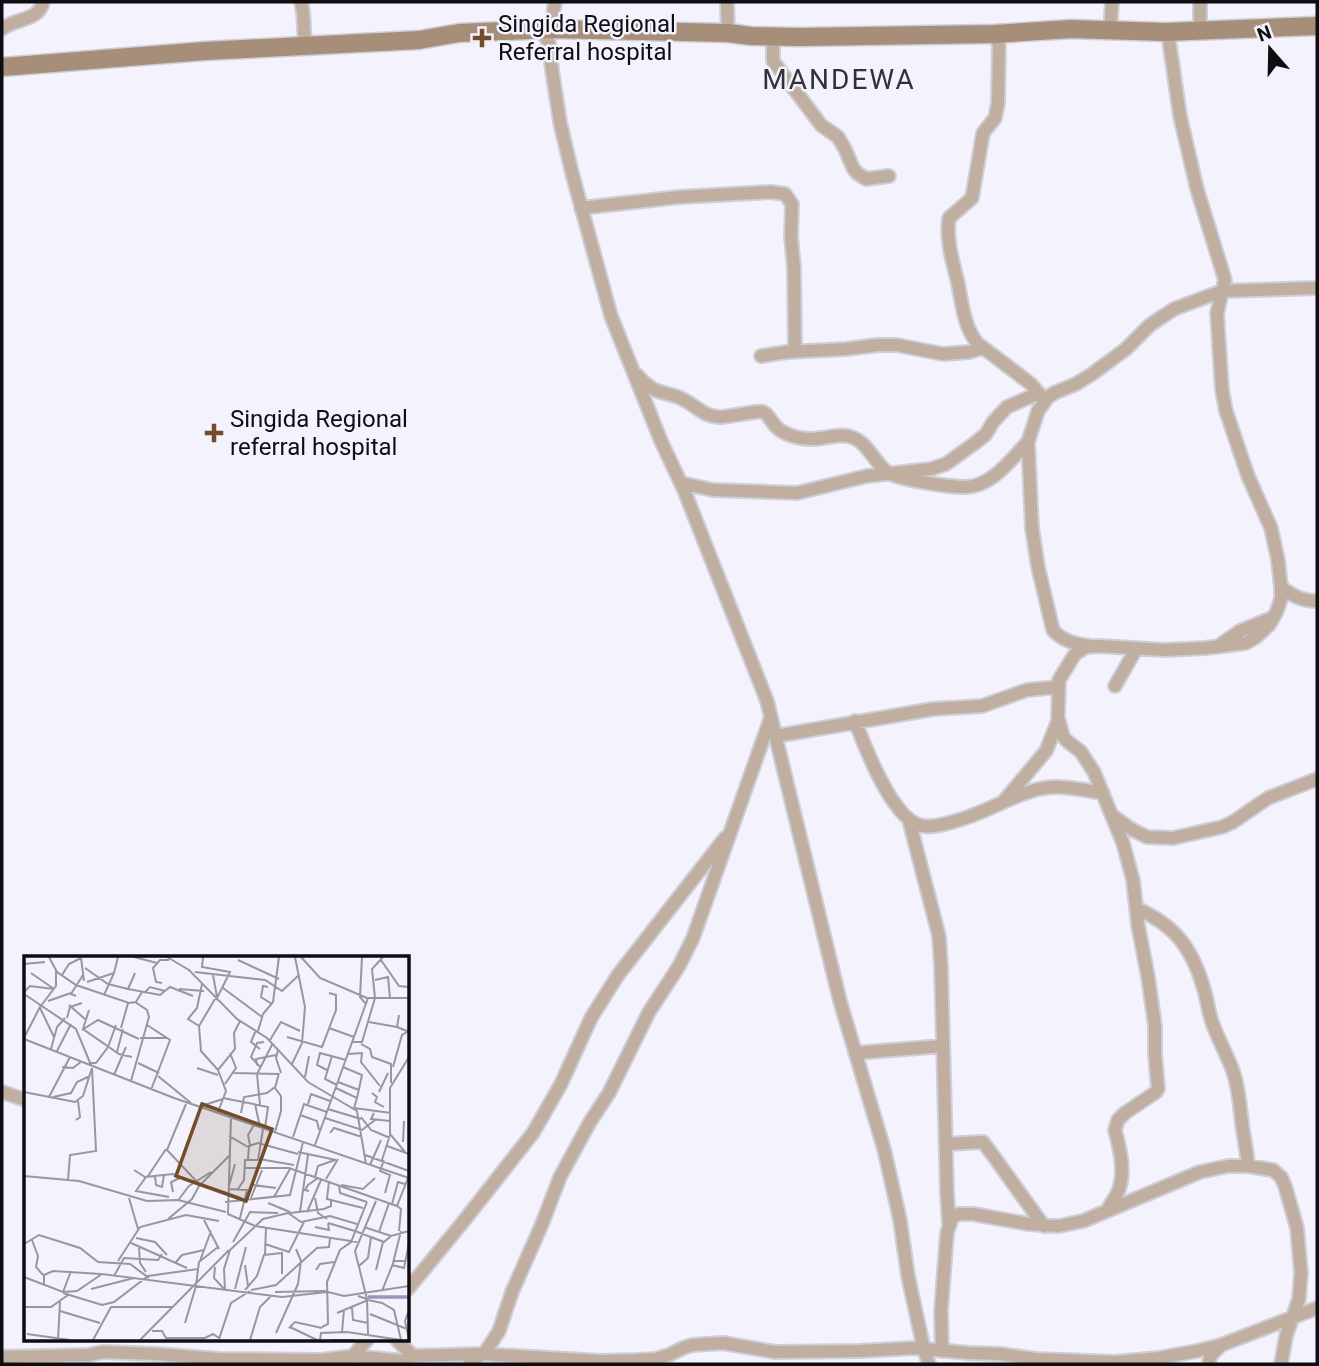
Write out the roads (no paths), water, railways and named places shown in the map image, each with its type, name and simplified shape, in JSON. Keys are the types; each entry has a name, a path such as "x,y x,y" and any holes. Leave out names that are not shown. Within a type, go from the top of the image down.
{"main road":[{"path":"2,67 305,45 419,40 459,33 546,29 800,37 994,34 1071,29 1165,32 1317,26"}],"street":[{"path":"2,29 36,14 43,2"},
{"path":"301,2 305,45"},
{"path":"555,2 546,29 550,43 551,70 560,122 581,208 611,316 661,441 681,483 767,701 840,1002 884,1149 900,1220 908,1276 929,1364"},
{"path":"727,2 728,33"},
{"path":"1110,31 1112,2"},
{"path":"1200,2 1200,30"},
{"path":"1042,397 1028,442 1032,528 1051,625 1058,635 1068,641 1090,646 1165,650 1217,647 1240,631 1273,618 1281,600 1278,560 1270,528 1248,476 1226,411 1217,313 1225,280 1197,189 1180,116 1169,40 1165,32"},
{"path":"994,34 999,46 996,112 992,124 983,133 972,198 949,218 948,240 966,322 972,337 1031,384 1042,397"},
{"path":"767,36 773,43 773,61 821,125 841,142 857,173 866,179 889,176"},
{"path":"581,208 679,197 771,192 785,194 792,204 795,351"},
{"path":"681,483 713,490 797,494 867,476 932,469 946,464 986,434 1007,407 1076,384 1126,349 1150,325 1174,309 1222,291 1317,289"},
{"path":"761,356 795,351 897,345 943,354 984,348"},
{"path":"632,369 652,389 679,398 709,416 717,418 757,411 768,415 776,429 796,437 805,439 838,435 856,439 866,446 889,474 916,480 965,487 980,485 991,478 1028,442"},
{"path":"1281,587 1293,596 1306,601 1317,601"},
{"path":"1003,802 1046,751 1058,721 1059,680 1075,654 1090,646"},
{"path":"1115,686 1136,649"},
{"path":"776,736 933,709 982,706 1027,690 1058,687"},
{"path":"469,1364 486,1351 499,1331 512,1292 560,1177 609,1093 649,1012 679,966 693,938 771,718"},
{"path":"855,721 863,743 898,810 909,820 924,826 965,818 1039,789 1052,787 1103,793"},
{"path":"1058,721 1066,740 1081,752 1094,772 1124,844 1133,880 1155,1026 1158,1089 1154,1095 1125,1113 1116,1124 1121,1179 1118,1192 1107,1211"},
{"path":"1113,816 1130,829 1147,837 1173,838 1233,822 1268,798 1317,779"},
{"path":"909,820 939,936 949,1225 941,1311 942,1351"},
{"path":"410,1287 533,1133 561,1084 591,1018 618,975 732,830"},
{"path":"1136,908 1160,920 1173,932 1194,960 1212,1022 1233,1071 1238,1090 1248,1166"},
{"path":"855,1053 943,1046"},
{"path":"2,1092 24,1099"},
{"path":"946,1144 983,1142 1044,1226"},
{"path":"949,1225 952,1218 958,1214 973,1213 1044,1226 1059,1226 1107,1211 1200,1172 1248,1166 1273,1170 1281,1177 1292,1205 1301,1273 1299,1298 1286,1336 1281,1364"},
{"path":"2,1357 88,1355 102,1358 157,1354 219,1359 403,1361 413,1356 480,1354 600,1361 638,1360 669,1355 692,1345 723,1343 775,1352 915,1348 1035,1359 1115,1362 1159,1358 1221,1345 1317,1308"},
{"path":"349,1360 365,1342"},
{"path":"399,1342 413,1356"},
{"path":"1209,1364 1210,1356 1221,1345"}],"place":[{"name":"Singida Regional Referral hospital","path":"482,38"},
{"name":"Singida Regional referral hospital","path":"214,433"}],"district":[{"name":"MANDEWA","path":"839,79"}]}
